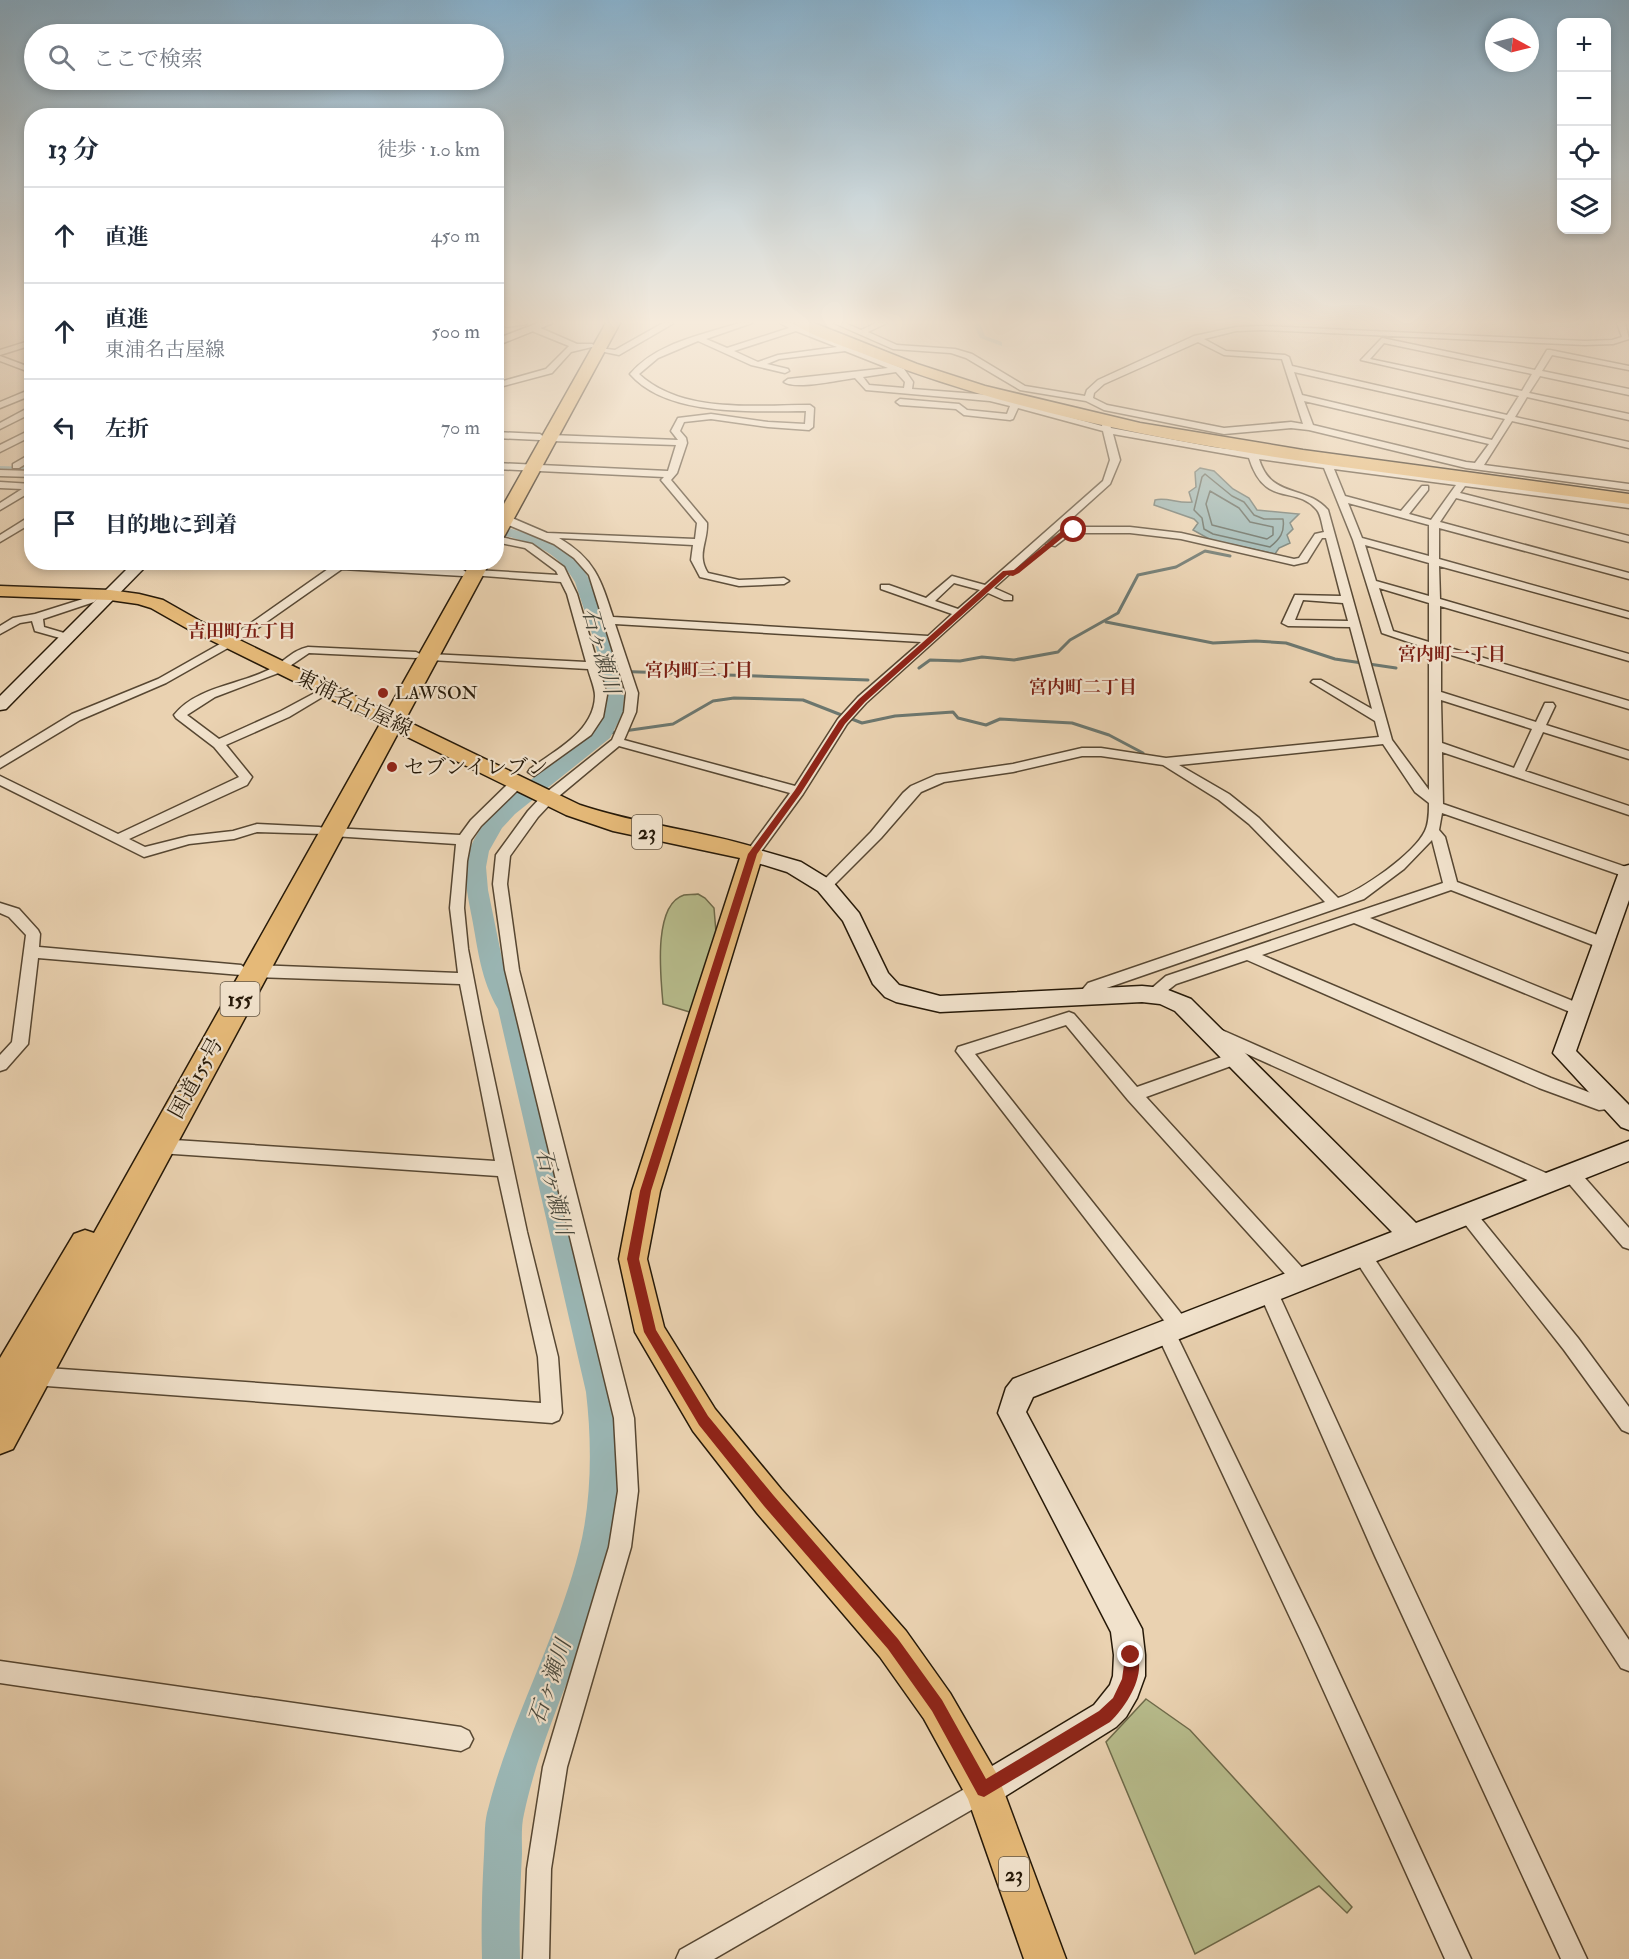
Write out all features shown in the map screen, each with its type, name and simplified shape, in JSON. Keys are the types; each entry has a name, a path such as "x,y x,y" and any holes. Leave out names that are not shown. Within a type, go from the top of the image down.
{"highway":[{"path":"504,516 557,414"},
{"path":"1079,414 1282,452 1629,499"},
{"path":"1098,414 1272,446 1629,493"},
{"name":"国道155号","path":"0,1391 248,970 471,570"},
{"name":"国道155号","path":"0,1436 159,1146 248,970"}],"main road":[{"name":"東浦名古屋線","path":"0,591 104,595 157,604 387,719 523,780 546,797 613,824 730,847 752,854"},
{"name":"23","path":"752,854 646,1191 633,1259 650,1332 704,1420 769,1501 893,1644 937,1706 984,1790 1045,1959"}],"street":[{"path":"0,426 23,414"},
{"path":"545,534 697,542 702,537 702,523 666,482 682,443 682,438 675,431 681,420 685,418 729,419 759,424 810,427 810,414"},
{"path":"985,414 1010,417 1011,414"},
{"path":"1054,414 1253,455 1629,505"},
{"path":"1130,414 1219,432 1292,425 1309,427 1477,467 1629,487"},
{"path":"1305,414 1309,427"},
{"path":"1375,414 1495,442"},
{"path":"1500,414 1629,445"},
{"path":"1477,467 1513,414"},
{"path":"1107,427 1115,460 1107,482 958,613 842,722 798,791 752,854 784,862 825,886 852,918 880,978 892,991 904,996 940,1004 1153,994 1183,1005 1412,1236"},
{"path":"504,435 682,443"},
{"path":"0,449 24,436"},
{"path":"1253,455 1257,472 1269,484 1322,508 1386,740 1420,789 1435,803 1629,873 1564,1053 1629,1120"},
{"path":"16,466 24,461"},
{"path":"0,465 24,466"},
{"path":"1328,465 1358,540 1388,633 1629,705"},
{"path":"504,466 670,474"},
{"path":"0,472 24,474"},
{"path":"1376,472 1443,492 1629,539"},
{"path":"1403,515 1462,484"},
{"path":"0,485 24,486"},
{"path":"0,507 24,492"},
{"path":"1085,996 1093,987 1336,905 1371,890 1416,849 1432,831 1435,803 1435,745 1432,562 1434,524 1442,509 1443,492"},
{"path":"1340,498 1629,576"},
{"path":"504,524 512,521 545,534 567,546 588,566 594,575 632,693 630,712 617,742 546,797 503,855 500,884 512,970 552,1122 624,1418 628,1491 620,1548 555,1767 539,1869 536,1959"},
{"path":"0,538 24,523"},
{"path":"33,1376 552,1413 548,1357 518,1232 466,979 457,908 460,861 465,840 476,823 523,780 580,739 597,717 600,695 566,579 557,565 504,529"},
{"path":"1005,573 1017,572 1070,530 1130,530 1181,536 1294,562 1303,560 1319,536 1331,534"},
{"path":"1358,540 1629,615"},
{"path":"697,542 699,566 702,572 710,577 739,583 784,581"},
{"path":"0,705 67,637 104,595 134,570"},
{"path":"0,764 76,717 162,681 231,642 334,570"},
{"path":"489,570 566,579"},
{"path":"929,601 952,579 1008,598"},
{"path":"1372,584 1629,658"},
{"path":"885,587 958,613"},
{"path":"0,621 37,617 104,595"},
{"path":"1347,600 1299,597 1288,622 1354,624"},
{"path":"37,617 39,629 67,637"},
{"path":"0,631 17,620"},
{"path":"609,620 930,639"},
{"path":"118,839 242,782 246,777 218,744 180,715 181,713 197,702 280,666 308,650 593,666"},
{"path":"1317,682 1381,720"},
{"path":"218,744 285,714 328,690"},
{"path":"1434,694 1629,755"},
{"path":"1518,773 1549,706"},
{"path":"825,886 876,835 908,796 928,783 1089,751 1167,762 1386,740"},
{"path":"617,742 798,791"},
{"path":"1435,745 1629,811"},
{"path":"1167,762 1224,797 1254,821 1336,905"},
{"path":"0,780 144,852 189,840 234,835 257,828 465,840"},
{"path":"1432,831 1438,837 1451,885"},
{"path":"1153,994 1171,980 1451,885 1603,942"},
{"path":"0,908 14,913 33,934 24,1026 20,1044 0,1065"},
{"path":"1356,918 1580,1010"},
{"path":"30,952 248,970 466,979"},
{"path":"1248,954 1545,1083 1599,1102 1611,1103"},
{"path":"1301,1279 1134,1095 1069,1018 964,1051 1173,1329 1458,1959"},
{"path":"1209,1030 1560,1178 1629,1241"},
{"path":"1134,1095 1236,1058"},
{"path":"159,1146 506,1169"},
{"path":"689,1959 984,1790 1105,1716 1118,1703 1129,1680 1131,1655 1126,1629 1012,1413 1016,1397 1023,1388 1629,1151"},
{"path":"1467,1214 1570,1344 1629,1424"},
{"path":"1362,1255 1629,1660"},
{"path":"1268,1292 1388,1559 1574,1959"},
{"path":"0,1672 461,1739"}],"green space":[{"path":"698,894 714,908 718,957 693,1013 663,1004 660,961 663,927 667,913 674,902 684,895"},
{"path":"1146,1699 1190,1730 1352,1907 1347,1913 1319,1886 1195,1954 1106,1742"}],"water":[{"path":"1200,468 1214,471 1233,489 1249,498 1257,510 1299,514 1290,523 1293,529 1287,535 1290,543 1279,548 1275,554 1211,540 1193,530 1198,523 1194,519 1154,505 1155,500 1160,499 1192,502 1189,492 1196,487 1195,472"}],"waterway":[{"name":"石ヶ瀬川","path":"0,470 24,471"},
{"name":"石ヶ瀬川","path":"501,1959 500,1911 505,1815 539,1707 579,1605 596,1549 603,1493 606,1434 601,1392 509,1009 497,988 477,890 476,867 479,851 494,824 508,809 603,734 614,713 615,697 612,677 583,582 574,567 559,551 546,544 504,531"},
{"path":"919,668 930,660 960,661 982,657 1014,660 1058,652 1070,640 1118,613 1138,575 1176,567 1205,551 1230,556"},
{"path":"1106,622 1213,643 1256,641 1286,643 1335,659 1396,668"},
{"path":"610,671 868,680"},
{"path":"603,734 673,724 713,701 734,698 803,700 862,723 895,716 953,712 958,718 986,725 1000,719 1072,723 1109,735 1143,753"}],"place":[{"name":"LAWSON","path":"383,693"},
{"name":"セブンイレブン","path":"392,767"}],"district":[{"name":"吉田町五丁目","path":"242,631"},
{"name":"宮内町一丁目","path":"1452,654"},
{"name":"宮内町三丁目","path":"699,670"},
{"name":"宮内町二丁目","path":"1083,687"}],"route":[{"path":"1074,530 1064,534 1017,572 1005,573 862,700 842,722 798,791 752,854 646,1191 633,1259 650,1332 668,1365 704,1420 769,1501 893,1644 937,1706 955,1742 984,1790 1105,1716 1118,1703 1129,1680 1131,1655"}]}
